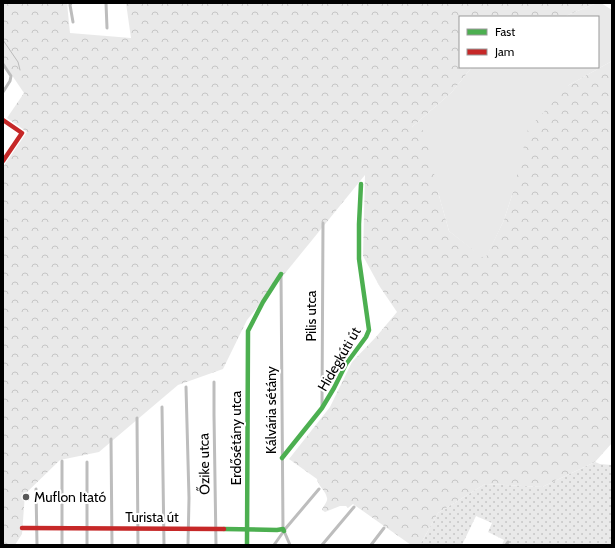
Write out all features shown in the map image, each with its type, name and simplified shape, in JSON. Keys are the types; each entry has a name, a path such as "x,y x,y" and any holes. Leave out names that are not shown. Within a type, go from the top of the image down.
{"street":[{"path":"71,3 70,5 73,22"},
{"path":"106,3 107,28"},
{"path":"3,64 11,76 10,81 3,92"},
{"path":"3,120 22,133 3,161"},
{"name":"Hidegkúti út","path":"282,458 322,408 346,364 366,337 369,330 359,259 361,184"},
{"name":"Pilis utca","path":"322,408 323,223"},
{"name":"Erdősétány utca","path":"247,545 248,331 252,320 281,274"},
{"name":"Kálvária sétány","path":"281,274 283,530 290,545"},
{"name":"Őzike utca","path":"214,382 216,545"},
{"path":"186,386 188,545"},
{"path":"162,407 164,545"},
{"path":"137,418 138,545"},
{"path":"111,439 112,545"},
{"path":"62,461 62,545"},
{"path":"87,462 87,545"},
{"path":"36,489 36,545"},
{"path":"274,545 283,530 319,489"},
{"path":"322,545 354,507"},
{"name":"Turista út","path":"22,528 188,528 283,530"},
{"path":"371,545 384,528"}],"green space":[{"path":"3,3 67,3 70,33 131,38 126,3 597,3 567,16 459,16 459,68 471,68 452,92 412,127 425,131 438,192 449,231 485,259 504,220 513,192 528,129 569,85 612,61 612,443 595,462 542,487 485,484 438,513 420,545 411,545 353,504 348,508 346,506 340,506 325,512 322,510 327,498 317,479 289,459 330,407 352,362 397,312 380,287 363,256 365,175 247,320 223,369 178,385 99,452 60,460 25,494 22,534 15,545 3,545 3,167 27,132 7,118 24,93 3,62"},
{"path":"597,3 601,3 612,10 612,61 569,85 513,192 504,220 485,260 449,231 438,192 412,127 452,92 471,68 599,68 599,16 567,16"},
{"path":"595,462 612,465 612,545 502,545 504,540 488,532 492,523 476,516 462,545 420,545 438,513 485,484 542,487"}],"waterway":[{"path":"3,40 18,62 20,70"}],"traffic: fast":[{"path":"282,458 322,408 346,364 366,337 369,330 359,259 361,184"},
{"path":"247,545 248,331 263,302 281,274"},
{"path":"224,529 283,529 284,531"}],"traffic: jam":[{"path":"3,120 22,133 3,161"},
{"path":"22,528 224,529"}],"place":[{"name":"Muflon Itató","path":"26,497"}]}
